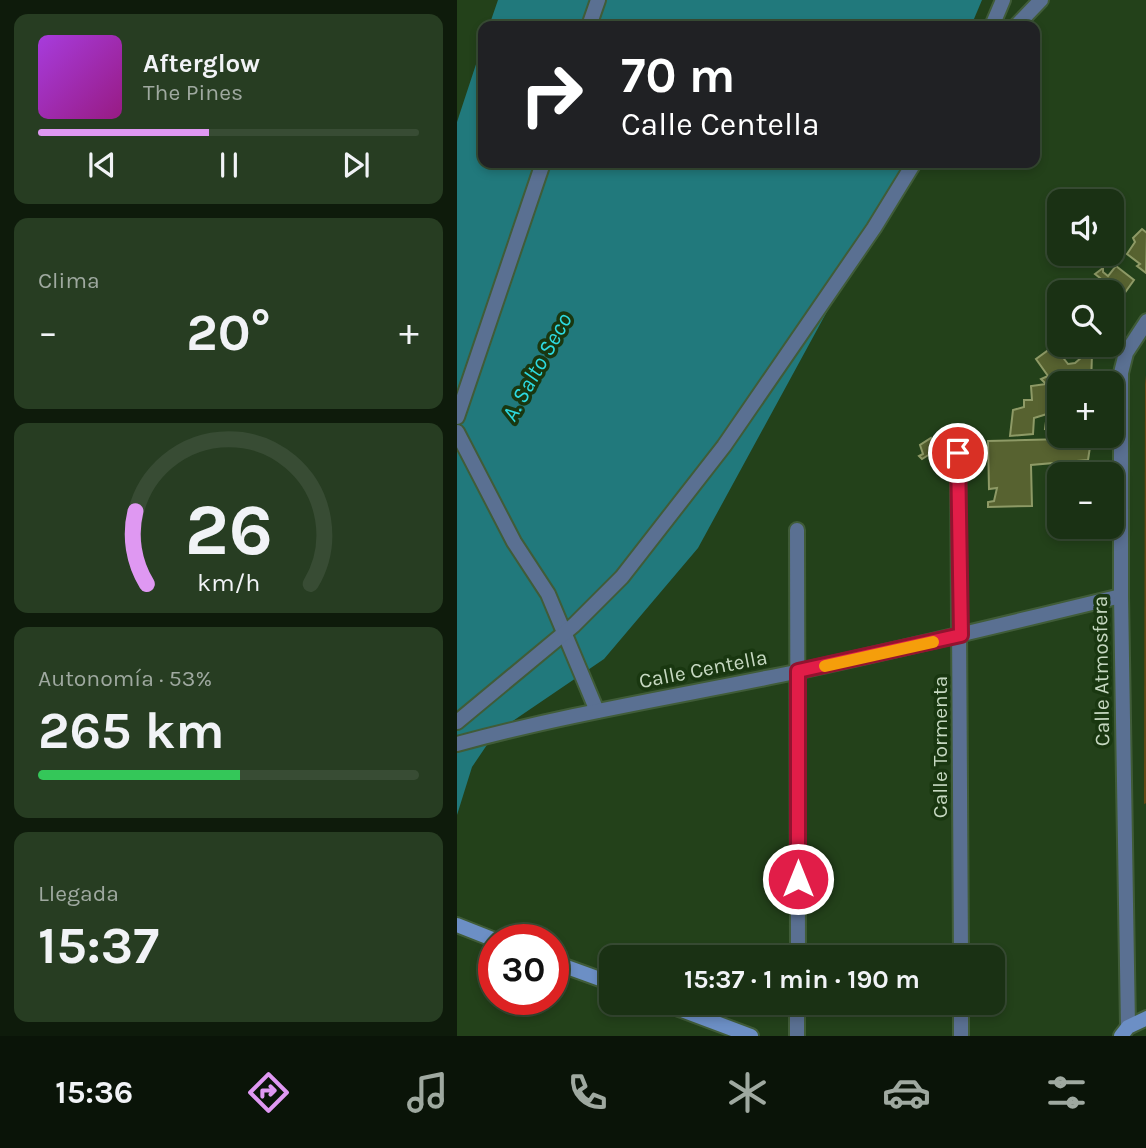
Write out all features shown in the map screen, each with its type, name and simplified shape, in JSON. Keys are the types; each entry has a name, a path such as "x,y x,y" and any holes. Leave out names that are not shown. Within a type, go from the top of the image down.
{"street":[{"path":"591,21 598,0"},
{"path":"994,21 1003,0"},
{"path":"1021,21 1041,0"},
{"path":"457,417 541,168"},
{"path":"457,722 565,633 621,577 724,446 874,228 911,168"},
{"name":"Calle Atmosfera","path":"1124,1032 1121,373 1126,353 1146,321"},
{"path":"457,432 514,542 548,594 597,710"},
{"name":"Calle Tormenta","path":"958,453 961,945"},
{"path":"797,530 798,945"},
{"name":"Calle Centella","path":"457,744 597,710 798,671 961,635 1121,596"},
{"path":"457,925 478,933"},
{"path":"569,968 599,979"},
{"path":"695,1015 751,1036"},
{"path":"797,1015 797,1036"},
{"path":"961,1015 961,1036"},
{"path":"1124,1032 1146,1018"}],"shaded area":[{"path":"1146,375 1147,803 1144,804 1145,384"}],"water":[{"path":"498,0 982,0 973,21 491,21"},
{"name":"A. Salto Seco","path":"478,58 478,168 905,168 698,548 604,659 495,733 472,767 457,815 457,122"}],"building":[{"path":"1142,229 1147,233 1146,273 1137,266 1140,264 1127,254 1135,242 1133,238"},
{"path":"1116,266 1134,280 1124,294 1124,280 1098,280 1100,278 1095,274 1103,268 1103,272 1108,276"},
{"path":"1047,351 1047,357 1063,357 1068,364 1075,363 1082,357 1092,357 1091,371 1047,371 1047,375 1036,359"},
{"path":"1047,376 1047,414 1034,418 1033,434 1010,436 1013,410 1024,407 1024,400 1032,400 1031,386 1046,384 1041,379"},
{"path":"931,438 938,449 922,459 919,456 923,454 920,445"},
{"path":"1047,439 1047,448 1090,448 1088,460 1031,465 1032,506 988,507 988,502 994,501 997,488 989,489 988,441"}],"slow traffic":[{"path":"825,666 933,642"}],"route":[{"path":"798,879 798,671 961,635 958,453"}]}
